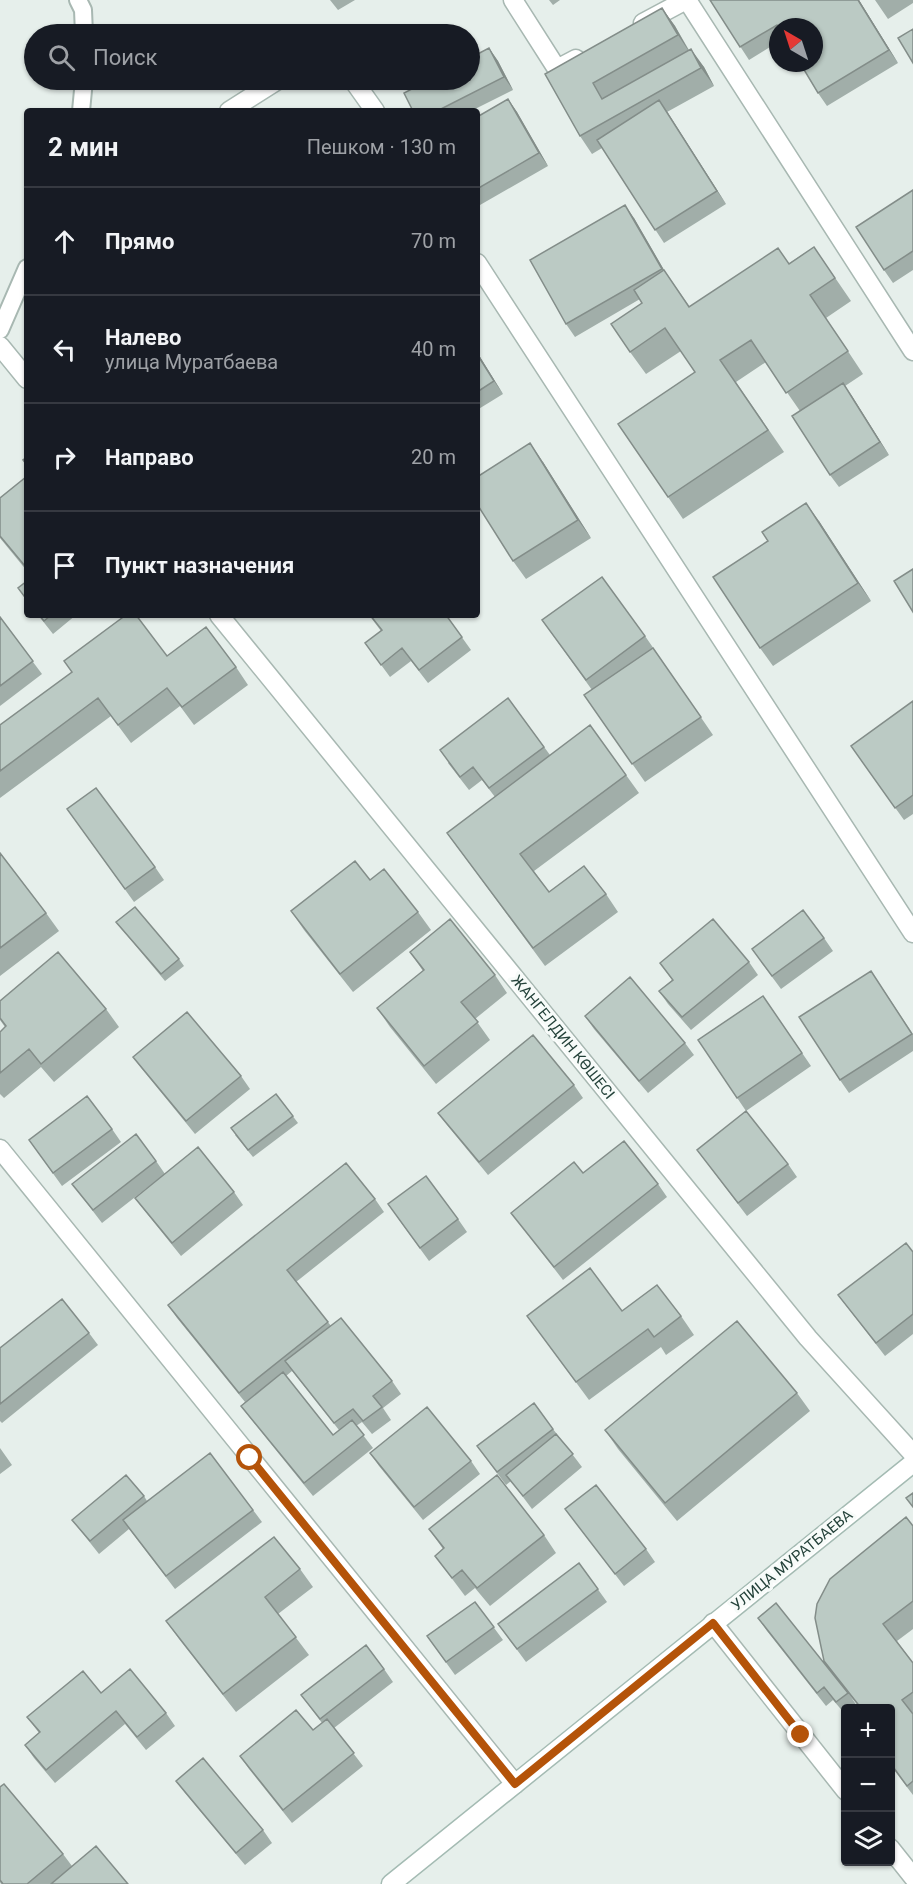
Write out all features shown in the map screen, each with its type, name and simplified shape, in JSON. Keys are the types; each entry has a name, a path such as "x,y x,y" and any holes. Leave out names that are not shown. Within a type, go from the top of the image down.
{"street":[{"path":"513,0 557,69 587,53"},
{"path":"627,32 686,0 913,351"},
{"path":"235,108 263,90"},
{"path":"360,90 373,108"},
{"path":"480,268 913,933"},
{"path":"0,346 24,375"},
{"name":"ЖАНГЕЛДИН КӨШЕСІ","path":"221,618 808,1338 913,1454"},
{"path":"0,1149 515,1784"},
{"name":"УЛИЦА МУРАТБАЕВА","path":"391,1884 913,1463"},
{"path":"713,1623 841,1785"},
{"path":"895,1853 913,1877"}],"lane":[{"path":"78,0 84,10 84,24"},
{"path":"81,108 83,90"},
{"path":"0,330 24,275"}],"building":[{"path":"710,0 858,0 889,50 818,93 805,72 823,72 823,18 769,18 769,30 740,47"},
{"path":"662,8 678,35 593,83 602,99 691,49 701,68 580,136 545,74"},
{"path":"913,29 913,63 898,38"},
{"path":"489,48 504,77 480,89 480,53"},
{"path":"410,90 478,90 443,108 412,108 404,93"},
{"path":"508,99 539,153 480,187 480,115"},
{"path":"659,100 717,191 655,230 597,140"},
{"path":"913,190 913,251 884,270 856,227"},
{"path":"625,205 662,269 566,324 530,260"},
{"path":"814,247 835,278 810,295 848,351 786,393 751,340 720,360 768,430 668,497 618,424 695,372 665,328 630,352 611,324 642,303 634,290 664,270 689,307 778,248 789,264"},
{"path":"480,359 494,381 480,390"},
{"path":"843,383 880,442 830,475 792,416"},
{"path":"530,443 578,520 513,561 480,509 480,475"},
{"path":"24,479 24,565 0,536 0,498"},
{"path":"806,503 858,583 760,648 713,577 768,541 762,532"},
{"path":"913,569 913,612 894,581"},
{"path":"602,577 645,636 586,680 542,620"},
{"path":"24,583 24,596 18,588"},
{"path":"0,617 33,661 0,686"},
{"path":"122,618 138,618 167,656 206,627 236,667 182,707 167,688 118,725 98,698 0,771 0,725 72,672 64,661"},
{"path":"372,618 448,618 462,637 419,670 402,648 381,665 365,643 382,630"},
{"path":"653,648 701,717 632,764 584,695"},
{"path":"508,698 544,747 489,788 473,767 460,777 440,750"},
{"path":"913,701 913,795 895,808 851,746"},
{"path":"590,725 626,775 520,854 549,892 584,866 606,894 533,948 447,833"},
{"path":"96,788 155,867 125,889 67,809"},
{"path":"0,853 46,913 0,948"},
{"path":"355,861 370,880 384,869 418,912 340,974 291,911"},
{"path":"135,907 179,959 161,974 116,922"},
{"path":"803,910 824,938 772,976 752,949"},
{"path":"450,919 495,975 461,1002 478,1022 424,1066 377,1008 424,970 410,952"},
{"path":"713,919 749,962 682,1017 659,991 673,980 660,963"},
{"path":"58,952 106,1009 41,1064 29,1049 0,1073 0,1032 6,1026 0,1018 0,1001"},
{"path":"871,971 912,1034 840,1080 799,1017"},
{"path":"630,977 685,1043 639,1081 585,1016"},
{"path":"763,996 802,1053 737,1098 698,1040"},
{"path":"187,1012 241,1076 186,1121 133,1057"},
{"path":"533,1035 574,1085 479,1162 438,1113"},
{"path":"276,1094 293,1116 248,1150 231,1128"},
{"path":"87,1096 112,1129 53,1173 29,1140"},
{"path":"746,1111 788,1164 738,1203 697,1150"},
{"path":"136,1134 156,1161 93,1210 72,1184"},
{"path":"624,1141 658,1184 554,1267 511,1213 574,1162 583,1173"},
{"path":"198,1147 234,1192 172,1243 135,1198"},
{"path":"346,1163 375,1199 287,1270 328,1322 239,1393 168,1305"},
{"path":"426,1176 458,1219 420,1248 388,1204"},
{"path":"906,1243 913,1252 913,1314 876,1343 838,1295"},
{"path":"590,1268 622,1311 657,1285 681,1316 654,1337 648,1329 576,1382 527,1316"},
{"path":"62,1299 89,1333 0,1404 0,1348"},
{"path":"341,1318 392,1381 373,1396 382,1407 363,1421 353,1409 334,1423 285,1361"},
{"path":"737,1321 797,1393 665,1503 605,1430"},
{"path":"283,1372 333,1435 352,1420 364,1435 304,1483 241,1406"},
{"path":"534,1403 553,1429 497,1472 477,1446"},
{"path":"427,1407 471,1461 414,1507 370,1453"},
{"path":"556,1434 573,1454 523,1496 506,1475"},
{"path":"210,1453 253,1510 166,1576 123,1520"},
{"path":"126,1475 144,1496 90,1541 72,1520"},
{"path":"497,1475 544,1535 477,1588 462,1570 452,1578 435,1556 444,1548 429,1529"},
{"path":"596,1485 646,1549 615,1574 565,1509"},
{"path":"913,1493 913,1507 906,1498"},
{"path":"906,1517 913,1526 913,1601 883,1624 913,1663 913,1692 902,1700 913,1714 913,1781 907,1786 895,1770 895,1704 858,1704 824,1661 815,1618 817,1604 830,1579"},
{"path":"274,1537 300,1569 265,1597 296,1637 223,1694 166,1621"},
{"path":"579,1563 598,1589 517,1649 498,1624"},
{"path":"475,1602 494,1627 446,1662 427,1636"},
{"path":"776,1603 848,1693 836,1702 824,1687 817,1693 758,1618"},
{"path":"366,1645 384,1669 320,1719 301,1695"},
{"path":"130,1669 166,1713 137,1737 116,1711 46,1770 25,1745 40,1732 27,1717 83,1671 101,1693"},
{"path":"296,1710 313,1730 327,1719 354,1753 283,1810 240,1756"},
{"path":"203,1758 263,1830 236,1853 176,1781"},
{"path":"4,1784 63,1854 27,1884 3,1884 0,1880 0,1787"},
{"path":"96,1846 128,1884 51,1884"}],"route":[{"path":"250,1458 515,1784 713,1623 801,1735"}]}
